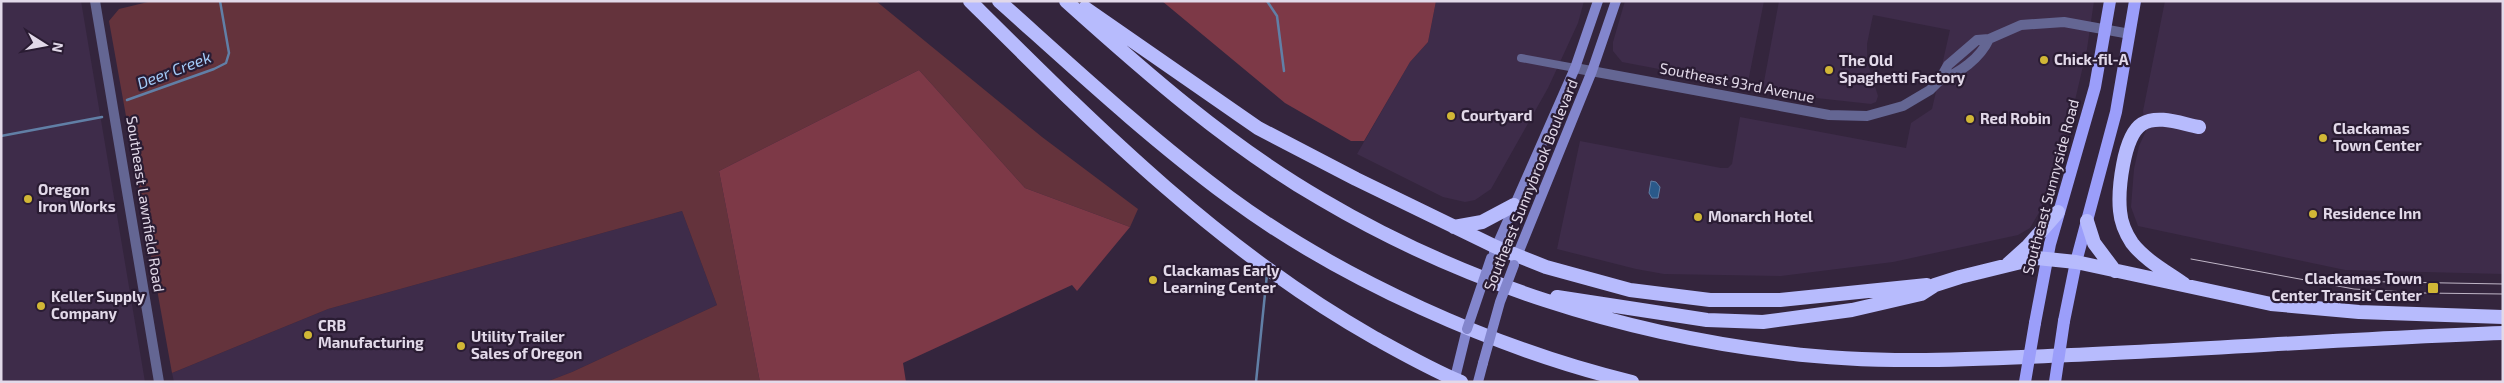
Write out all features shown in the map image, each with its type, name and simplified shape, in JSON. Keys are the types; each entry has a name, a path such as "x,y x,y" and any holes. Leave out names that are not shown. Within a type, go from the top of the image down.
{"highway":[{"path":"970,1 1105,134 1206,223 1268,270 1349,323 1412,359 1456,381"},
{"path":"999,1 1183,161 1230,198 1302,244 1393,293 1500,340 1564,363 1632,382"},
{"path":"1066,1 1136,64 1200,116 1288,178 1376,229 1439,259 1516,290 1566,307 1677,336 1760,350 1836,358 1923,360 1978,359 2503,333"},
{"path":"1075,1 1258,128 1318,161 1454,227 1493,252 1516,261 1630,290 1710,300 1780,300 1935,285 2006,266 2047,258 2076,262 2272,304 2319,309 2503,317"},
{"path":"2188,287 2145,256 2133,244 2122,223 2119,200 2127,150 2136,129 2152,120 2198,127"},
{"path":"1454,227 1482,222 1514,205"},
{"path":"2006,266 2028,246 2058,212"},
{"path":"2087,221 2094,243 2115,271"},
{"path":"1516,290 1707,320 1755,322 1797,319 1845,312 1920,294 1935,285"}],"main road":[{"name":"Southeast Sunnybrook Boulevard","path":"1456,381 1459,356 1493,252 1575,68 1598,1"},
{"name":"Southeast Sunnybrook Boulevard","path":"1478,382 1500,302 1592,71 1616,1"},
{"name":"Southeast Sunnyside Road","path":"2025,382 2047,258 2058,212 2080,145 2095,87 2110,1"},
{"path":"2055,382 2064,321 2076,262 2116,112 2135,1"}],"street":[{"name":"Southeast Lawnfield Road","path":"95,1 159,382"},
{"name":"Southeast 93rd Avenue","path":"1521,58 1828,115 1850,117 1867,116 1895,110 1921,97 1939,81 1956,74 1984,49 1989,39 2012,28 2040,22 2064,22 2130,34"}],"shaded area":[{"path":"1,1 81,1 145,382 1,382"},
{"path":"152,1 876,1 1042,137 1138,209 1130,227 1025,188 919,70 719,171 760,382 546,382 572,372 717,305 682,211 328,309 172,373 109,21 119,9"},
{"path":"1162,1 1436,1 1428,42 1410,62 1364,141 1351,141 1285,103"},
{"path":"1436,1 1584,1 1578,23 1548,88 1491,189 1475,200 1465,202 1443,197 1357,154 1410,62 1428,42"},
{"path":"1625,1 1764,1 1748,82 1743,85 1622,62 1613,51 1613,42"},
{"path":"1779,1 2094,1 2087,49 2069,126 2041,209 2030,228 2018,235 1893,262 1781,276 1664,274 1636,269 1557,249 1580,141 1728,168 1732,164 1740,117 1906,148 1911,123 1932,109 1950,30 1873,15 1867,44 1867,61 1878,96 1876,102 1871,104 1789,95 1768,91 1763,87"},
{"name":"Clackamas Town Center","path":"2165,1 2503,1 2503,274 2345,270 2138,226 2131,207 2134,169 2139,146 2146,131 2143,111"},
{"path":"919,70 1025,188 1130,227 1077,291 1072,285 903,363 906,382 760,382 719,171"},
{"path":"682,211 717,305 572,372 546,382 174,382 172,373 328,309"}],"water":[{"path":"1651,181 1656,182 1660,187 1658,198 1652,198 1649,193"}],"waterway":[{"name":"Deer Creek","path":"127,100 226,63 229,53 220,1"},
{"path":"1267,1 1277,16 1284,71"},
{"name":"Deer Creek","path":"1,136 102,117"},
{"path":"1256,382 1267,274"}],"tram line":[{"path":"2191,259 2354,289 2424,293 2503,294"},
{"path":"2337,281 2503,284"}],"place":[{"name":"Chick-fil-A","path":"2044,60"},
{"name":"The Old Spaghetti Factory","path":"1829,70"},
{"name":"Courtyard","path":"1451,116"},
{"name":"Red Robin","path":"1970,119"},
{"name":"Clackamas Town Center","path":"2323,138"},
{"name":"Oregon Iron Works","path":"28,199"},
{"name":"Residence Inn","path":"2313,214"},
{"name":"Monarch Hotel","path":"1698,217"},
{"name":"Clackamas Early Learning Center","path":"1153,280"},
{"name":"Clackamas Town Center Transit Center","path":"2433,288"},
{"name":"Keller Supply Company","path":"41,306"},
{"name":"CRB Manufacturing","path":"308,335"},
{"name":"Utility Trailer Sales of Oregon","path":"461,346"}]}
